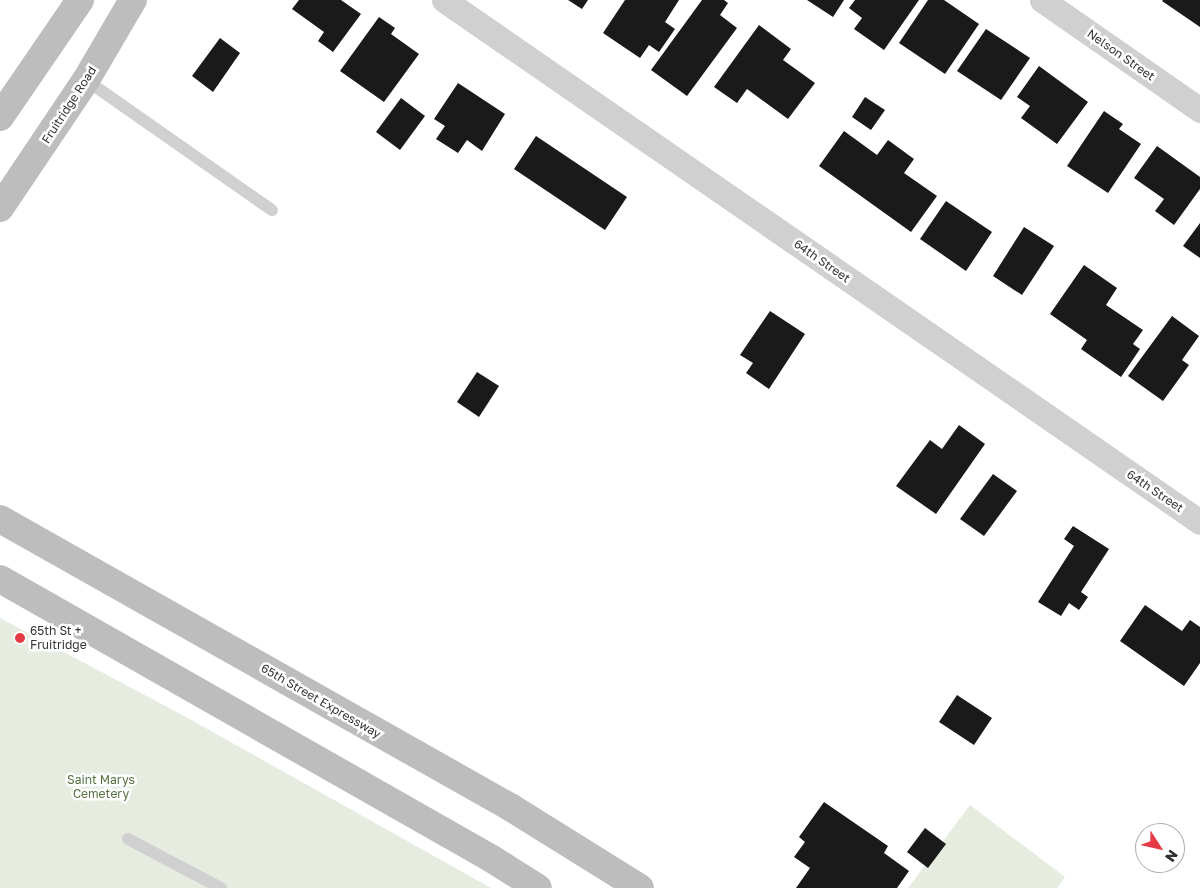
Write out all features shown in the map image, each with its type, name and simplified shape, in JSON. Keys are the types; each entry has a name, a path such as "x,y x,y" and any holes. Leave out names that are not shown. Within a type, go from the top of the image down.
{"main road":[{"path":"0,117 80,0"},
{"name":"Fruitridge Road","path":"0,208 86,80 133,0"},
{"name":"65th Street Expressway","path":"0,519 510,806 640,888"},
{"path":"0,579 492,859 538,888"}],"street":[{"name":"64th Street","path":"444,0 1200,522"},
{"name":"Nelson Street","path":"1042,0 1200,110"}],"lane":[{"path":"86,80 272,210"},
{"path":"128,838 221,888"}],"green space":[{"name":"Saint Marys Cemetery","path":"0,618 186,717 491,888 0,888"},
{"path":"970,805 1065,877 1057,888 908,888"}],"building":[{"path":"299,0 341,0 361,14 333,52 318,41 324,32 292,9"},
{"path":"568,0 588,0 582,9"},
{"path":"625,0 679,0 665,22 675,29 659,52 649,45 640,58 603,33"},
{"path":"702,0 724,0 728,3 720,15 737,28 687,96 651,70"},
{"path":"807,0 844,0 833,17"},
{"path":"855,0 919,0 884,50 854,29 862,18 849,8"},
{"path":"928,0 944,0 979,24 945,74 899,43"},
{"path":"1200,0 1200,27 1162,1"},
{"path":"379,17 395,28 391,34 419,54 384,102 340,71"},
{"path":"759,25 791,49 783,60 815,83 788,119 747,89 737,103 714,87"},
{"path":"986,29 1030,58 1001,100 957,71"},
{"path":"220,38 240,53 213,92 192,76"},
{"path":"1039,66 1088,102 1057,144 1021,118 1030,106 1017,97"},
{"path":"458,83 505,114 482,151 467,140 458,153 436,139 445,126 434,119"},
{"path":"865,97 885,110 871,130 852,117"},
{"path":"401,98 425,116 400,150 376,132"},
{"path":"1104,111 1123,124 1119,129 1141,144 1108,193 1067,166"},
{"path":"844,131 877,155 888,140 914,159 904,173 937,196 911,232 819,166"},
{"path":"536,136 627,197 605,230 514,169"},
{"path":"1157,146 1200,177 1200,189 1174,225 1155,211 1164,199 1134,178"},
{"path":"946,201 992,232 966,271 920,239"},
{"path":"1200,223 1200,258 1183,246"},
{"path":"1024,227 1054,246 1022,295 993,276"},
{"path":"1084,265 1117,288 1106,305 1143,330 1133,344 1140,349 1121,377 1081,349 1087,340 1050,314"},
{"path":"770,311 805,334 769,389 746,373 753,363 740,355"},
{"path":"1172,316 1199,336 1182,360 1189,365 1163,401 1128,376"},
{"path":"477,372 499,386 479,417 457,402"},
{"path":"959,425 985,444 936,514 896,486 930,440 942,449"},
{"path":"993,474 1017,491 984,536 960,519"},
{"path":"1073,526 1109,549 1081,592 1088,597 1079,610 1069,603 1061,616 1038,602 1074,546 1064,539"},
{"path":"1145,605 1182,631 1190,620 1200,627 1200,663 1184,686 1120,641"},
{"path":"957,695 992,718 974,745 939,722"},
{"path":"824,802 888,846 884,853 909,871 897,888 796,888 810,868 794,857 805,842 799,837"},
{"path":"925,828 946,844 928,868 907,852"}],"place":[{"name":"65th St + Fruitridge","path":"20,638"}]}
